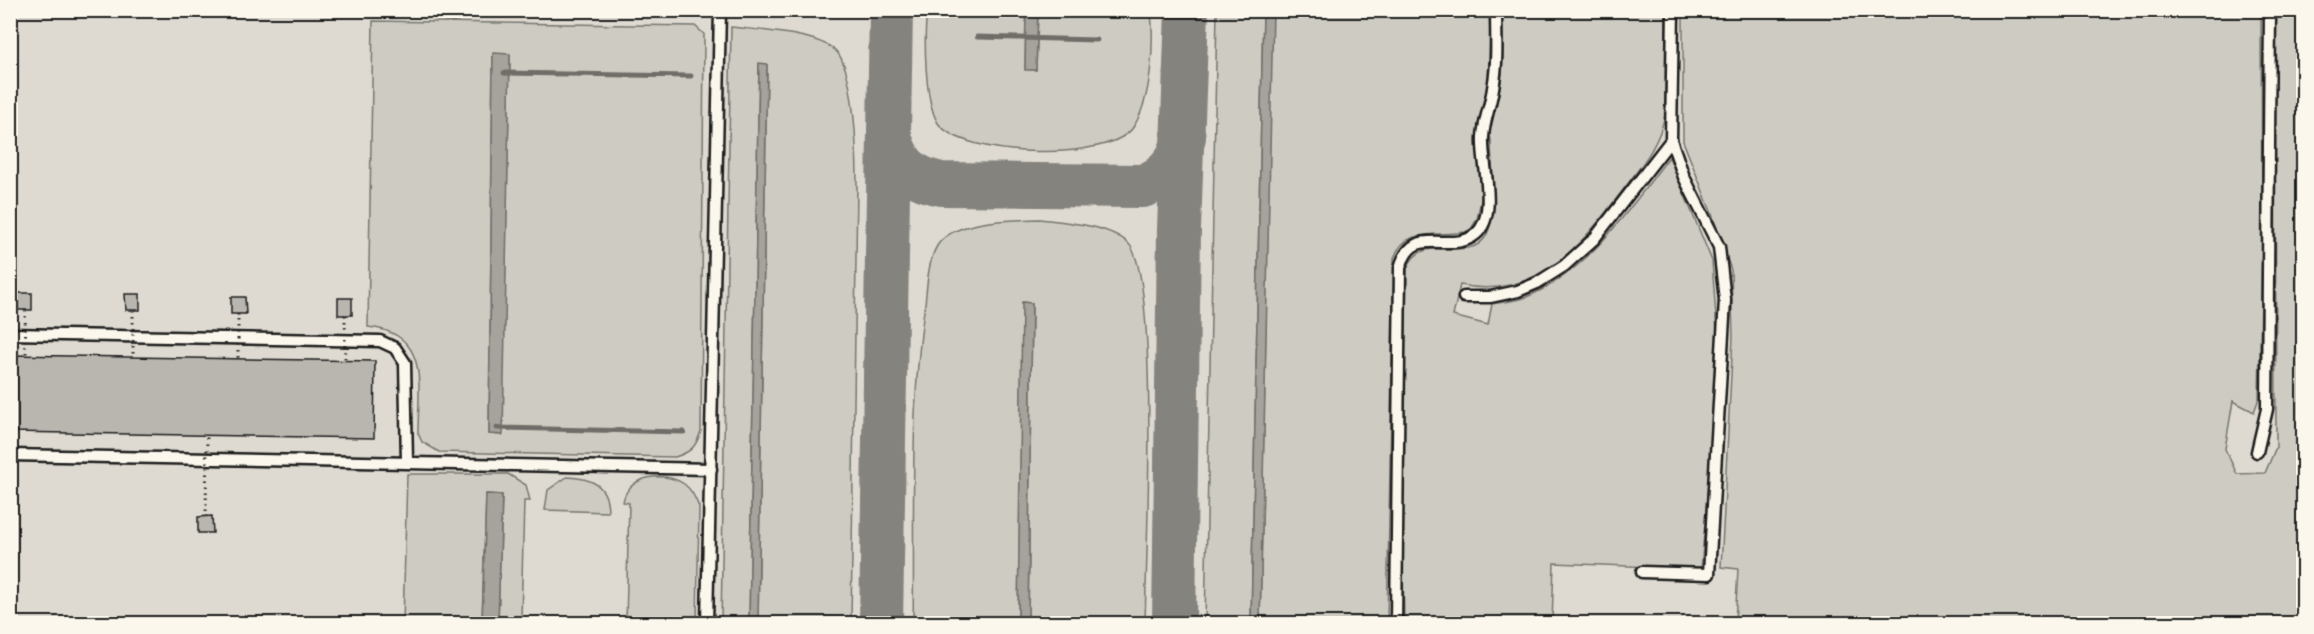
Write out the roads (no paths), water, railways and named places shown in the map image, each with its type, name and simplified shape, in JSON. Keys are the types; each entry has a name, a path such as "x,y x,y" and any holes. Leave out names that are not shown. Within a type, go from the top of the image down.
{"lane":[{"path":"707,624 720,10"},
{"path":"1396,624 1400,268 1405,254 1416,244 1467,239 1476,234 1485,217 1487,183 1483,137 1496,62 1496,10"},
{"path":"1642,572 1708,574 1725,300 1719,248 1684,177 1671,140 1673,10"},
{"path":"2257,452 2267,409 2270,10"},
{"path":"1464,297 1490,297 1518,291 1537,283 1564,266 1594,239 1671,140"},
{"path":"10,334 380,341 395,348 405,363 407,462"},
{"path":"10,455 711,469"}],"waterway":[{"path":"977,37 1097,40"},
{"path":"504,73 691,76"},
{"path":"497,428 684,432"}]}
